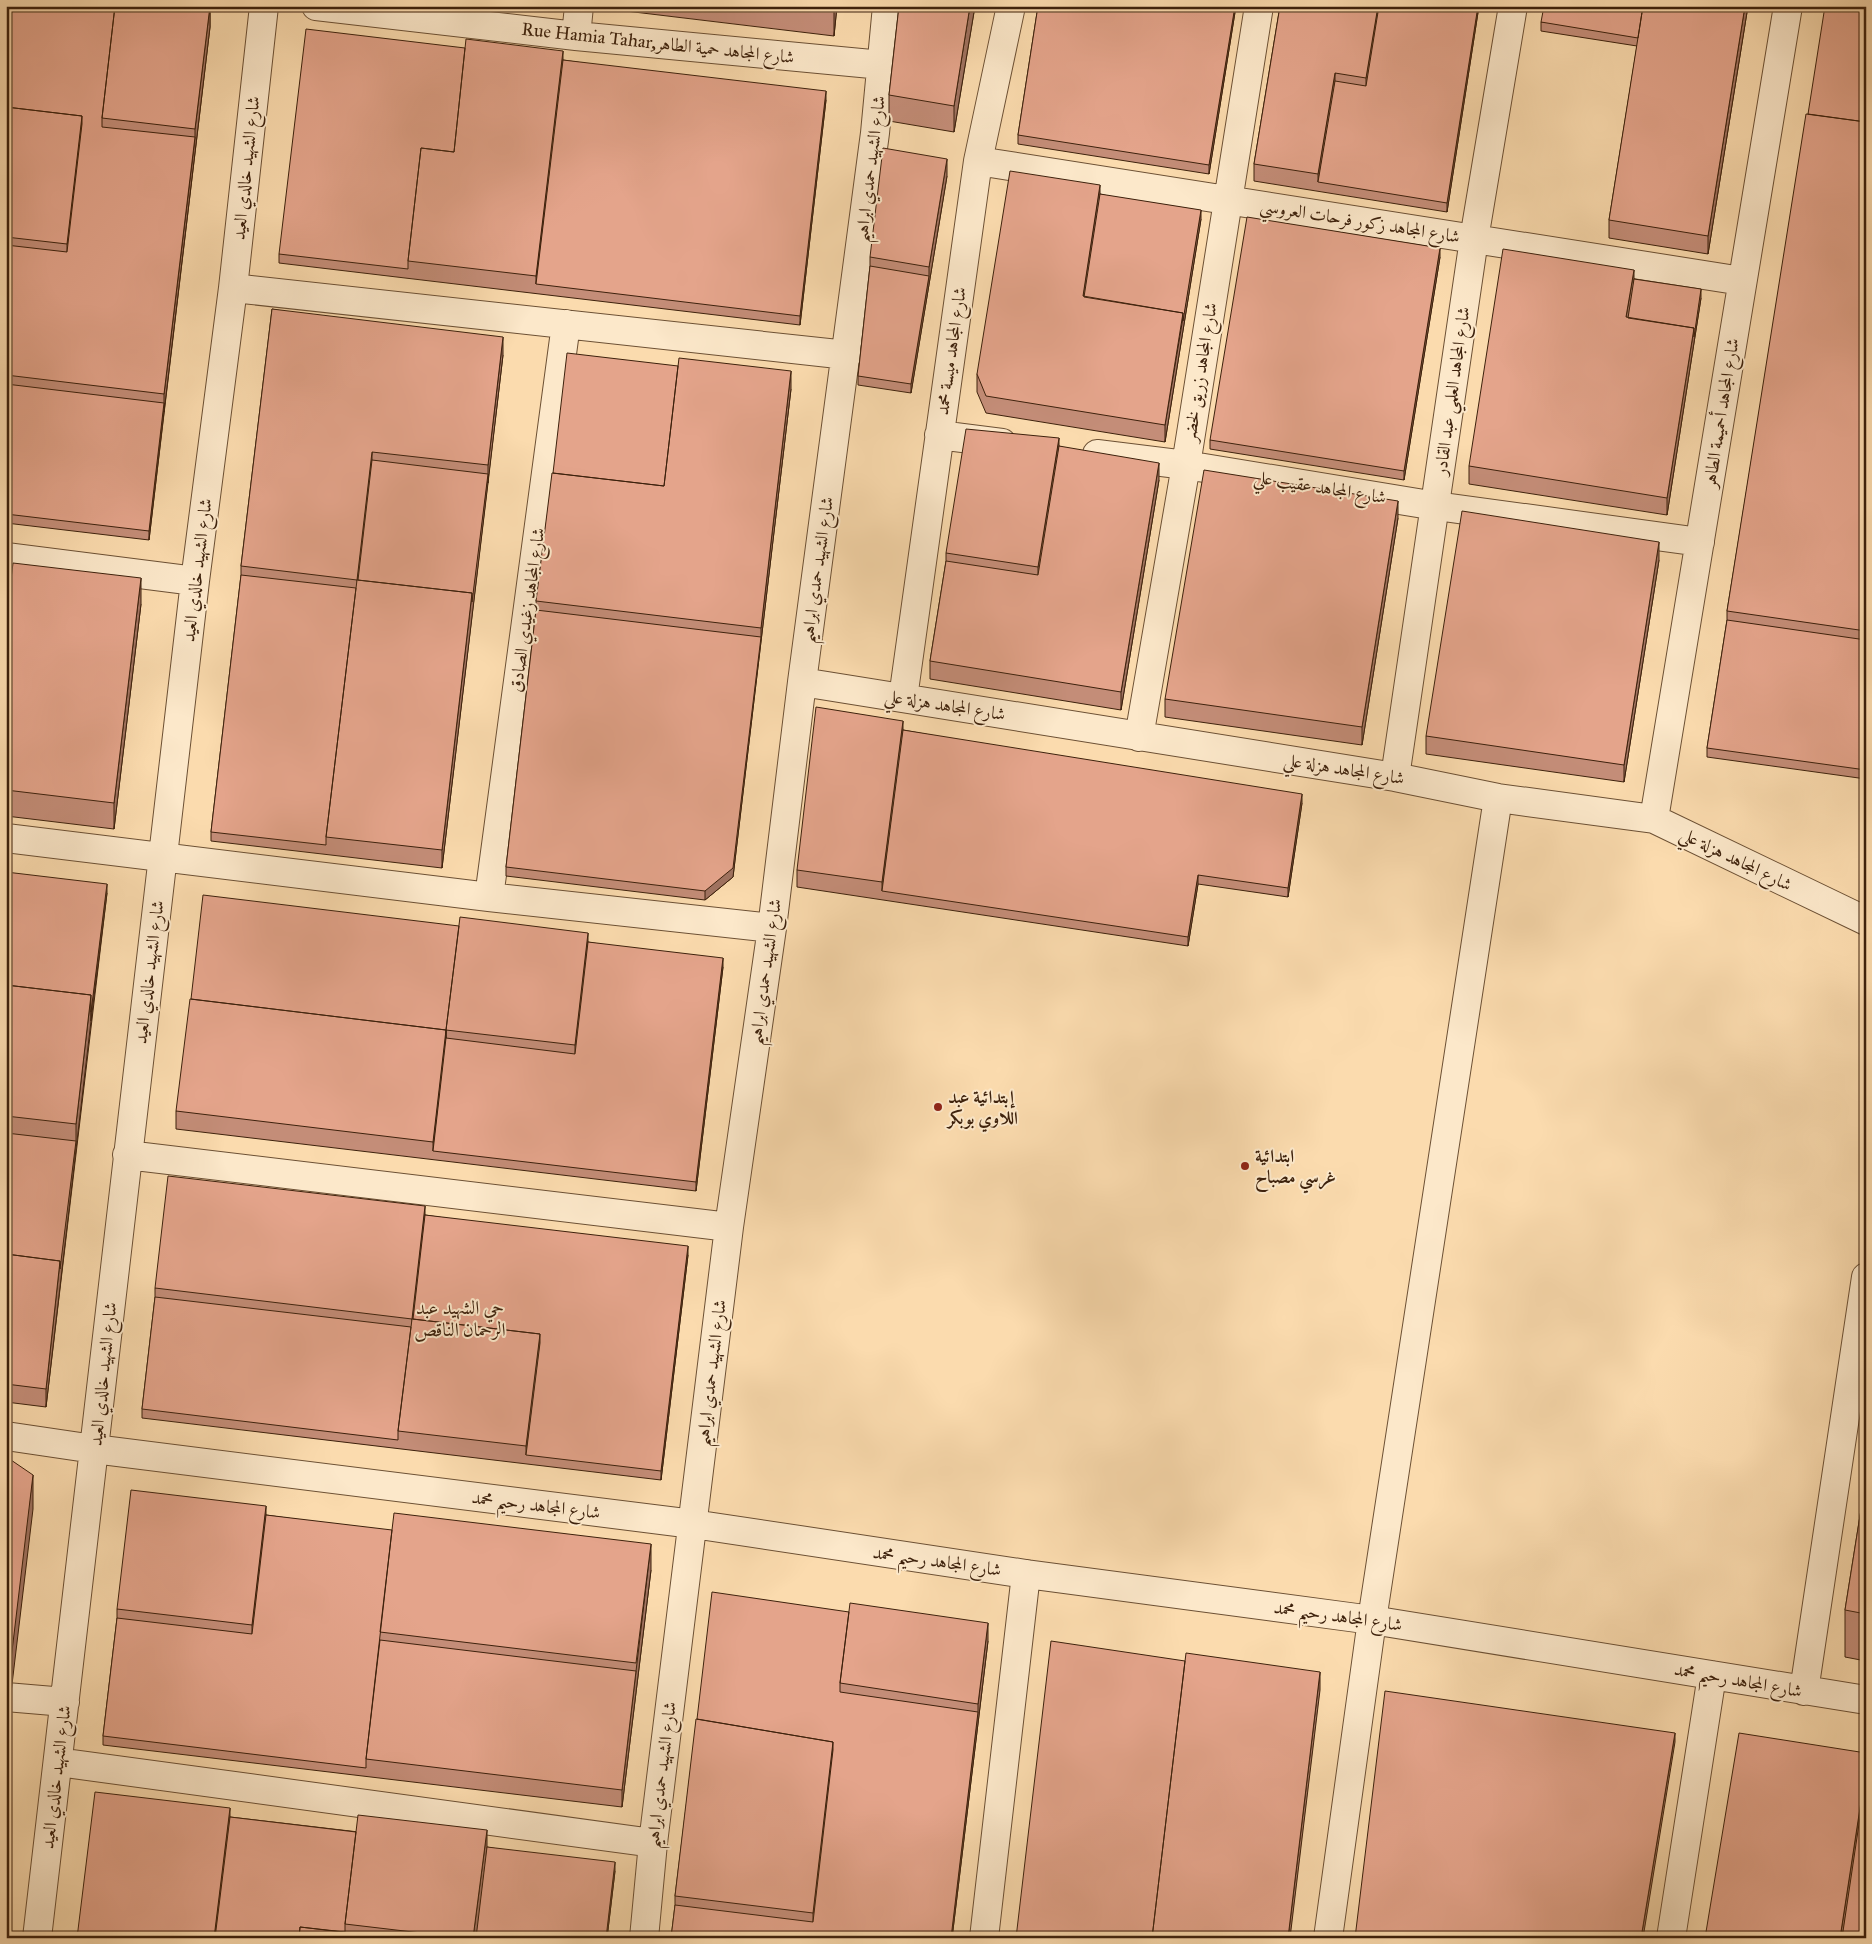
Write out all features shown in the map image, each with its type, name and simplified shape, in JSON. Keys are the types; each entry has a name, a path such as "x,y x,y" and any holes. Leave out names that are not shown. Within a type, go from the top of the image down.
{"street":[{"name":"شارع الشهيد خالدي العيد","path":"37,1938 162,857 233,288 264,6"},
{"name":"Rue Hamia Tahar,شارع المجاهد حمية الطاهر","path":"316,6 576,36 882,65"},
{"path":"576,36 580,6"},
{"name":"شارع الشهيد حمدي ابراهيم","path":"644,1938 653,1842 729,1227 772,928 802,682 847,355 875,133 887,6"},
{"name":"شارع المجاهد ميسة محمد","path":"903,698 978,161 1011,6"},
{"name":"شارع المجاهد زريق لخضر","path":"1139,737 1186,465 1258,6"},
{"name":"شارع المجاهد العلمي عبد القادر","path":"1395,777 1474,239 1513,6"},
{"name":"شارع المجاهد أحميمة الطاهر","path":"1654,819 1788,6"},
{"name":"شارع المجاهد زكور فرحات العروسي","path":"978,161 1742,281"},
{"path":"233,288 847,355"},
{"name":"شارع المجاهد زغيدي الصادق","path":"489,897 566,324"},
{"path":"939,435 1028,446"},
{"name":"شارع المجاهد عقيب علي","path":"1077,452 1186,465 1436,506 1700,542"},
{"path":"6,556 195,581"},
{"name":"شارع المجاهد هزلة علي","path":"802,682 1395,777 1498,798 1654,819 1866,922"},
{"path":"1328,1938 1372,1620 1498,798"},
{"path":"6,838 489,897 772,928"},
{"path":"127,1155 729,1227"},
{"path":"1804,1691 1866,1277"},
{"name":"شارع المجاهد رحيم محمد","path":"6,1436 94,1449 693,1524 1026,1574 1372,1620 1866,1700"},
{"path":"984,1938 1026,1574"},
{"path":"1672,1938 1712,1675"},
{"path":"6,1697 65,1702"},
{"path":"58,1762 653,1842"}],"building":[{"path":"6,6 115,6 102,127 195,137 164,394 6,375 6,245 67,252 82,116 6,107"},
{"path":"115,6 210,6 195,129 102,118"},
{"path":"801,6 834,6 834,10"},
{"path":"899,6 970,6 954,106 889,95"},
{"path":"1038,6 1235,6 1209,165 1018,135"},
{"path":"1280,6 1378,6 1366,78 1335,73 1318,174 1254,164"},
{"path":"1379,6 1478,6 1447,203 1318,182 1335,81 1366,86"},
{"path":"1544,6 1643,6 1638,38 1541,22"},
{"path":"1643,6 1745,6 1708,236 1609,220"},
{"path":"1825,6 1866,6 1866,122 1808,114"},
{"path":"306,29 465,48 454,152 421,148 408,269 279,254"},
{"path":"466,39 563,51 536,276 408,261 421,148 454,152"},
{"path":"563,60 826,91 800,316 536,284"},
{"path":"6,107 82,116 67,244 6,237"},
{"path":"1806,114 1866,122 1866,631 1727,611"},
{"path":"883,148 947,159 929,267 870,257"},
{"path":"1010,171 1100,185 1083,296 1183,313 1165,425 986,396 977,374"},
{"path":"1100,194 1201,210 1183,321 1183,313 1084,297"},
{"path":"1247,217 1440,248 1404,471 1210,440"},
{"path":"1503,249 1634,270 1626,317 1694,328 1667,498 1469,466"},
{"path":"870,266 929,276 911,384 858,376"},
{"path":"1634,279 1701,289 1694,337 1694,328 1628,318"},
{"path":"272,309 503,337 488,465 372,452 357,580 241,566"},
{"path":"567,353 678,366 664,486 553,473"},
{"path":"679,358 791,371 761,628 536,601 552,473 664,486"},
{"path":"6,384 164,403 149,531 6,514"},
{"path":"966,429 1059,438 1038,567 946,553"},
{"path":"1059,446 1159,463 1121,692 930,661 946,561 1038,575"},
{"path":"372,460 488,474 472,602 472,593 358,580"},
{"path":"1204,470 1398,501 1362,727 1165,699"},
{"path":"1462,511 1659,542 1624,765 1426,736"},
{"path":"13,563 141,578 114,803 6,790 6,620"},
{"path":"241,575 356,588 326,845 211,832"},
{"path":"6,579 11,580 6,620"},
{"path":"357,580 472,593 442,850 326,837"},
{"path":"536,610 761,637 733,868 705,891 506,867"},
{"path":"1727,620 1866,640 1866,770 1707,748"},
{"path":"816,707 903,721 882,882 797,870"},
{"path":"903,730 1302,794 1288,888 1198,875 1188,937 882,891"},
{"path":"6,872 107,884 91,1012 91,995 6,985"},
{"path":"203,895 459,926 446,1030 191,999"},
{"path":"460,917 588,933 575,1045 446,1030"},
{"path":"588,942 723,958 696,1182 433,1151 446,1038 575,1054"},
{"path":"6,985 91,995 76,1124 6,1116"},
{"path":"190,999 446,1030 433,1142 176,1111"},
{"path":"6,1133 76,1141 60,1269 60,1261 6,1254"},
{"path":"168,1176 425,1206 412,1319 155,1288"},
{"path":"425,1215 688,1246 661,1471 526,1455 540,1334 413,1319"},
{"path":"6,1254 60,1261 46,1389 6,1384"},
{"path":"155,1297 411,1327 398,1440 142,1409"},
{"path":"412,1319 540,1334 526,1446 398,1431"},
{"path":"6,1459 11,1460 33,1475 10,1668 6,1672"},
{"path":"1866,1478 1866,1614 1845,1610"},
{"path":"131,1490 266,1506 252,1625 117,1609"},
{"path":"394,1513 651,1544 636,1663 380,1632"},
{"path":"266,1515 392,1530 366,1768 103,1736 117,1618 252,1634"},
{"path":"712,1592 849,1612 840,1692 978,1712 951,1938 671,1938 675,1905 813,1922 833,1742 697,1719"},
{"path":"850,1603 988,1623 978,1704 840,1683"},
{"path":"380,1640 636,1671 622,1790 366,1759"},
{"path":"1051,1641 1185,1661 1152,1938 1016,1938"},
{"path":"1186,1653 1320,1672 1288,1938 1152,1938"},
{"path":"1385,1691 1675,1733 1641,1938 1355,1938"},
{"path":"696,1719 833,1742 813,1913 675,1896"},
{"path":"1739,1733 1866,1753 1866,1769 1840,1938 1705,1938"},
{"path":"1866,1777 1866,1938 1842,1938"},
{"path":"95,1792 230,1808 214,1938 77,1938"},
{"path":"358,1815 487,1830 473,1938 345,1924"},
{"path":"230,1817 356,1832 345,1932 300,1927 299,1938 215,1938"},
{"path":"487,1847 615,1862 606,1938 476,1938"},
{"path":"300,1927 392,1938 299,1938"}],"place":[{"name":"إبتدائية عبد اللاوي بوبكر","path":"938,1107"},
{"name":"ابتدائية غرسي مصباح","path":"1245,1166"}],"district":[{"name":"حي الشهيد عبد الرحمان الناقص","path":"460,1318"}]}
